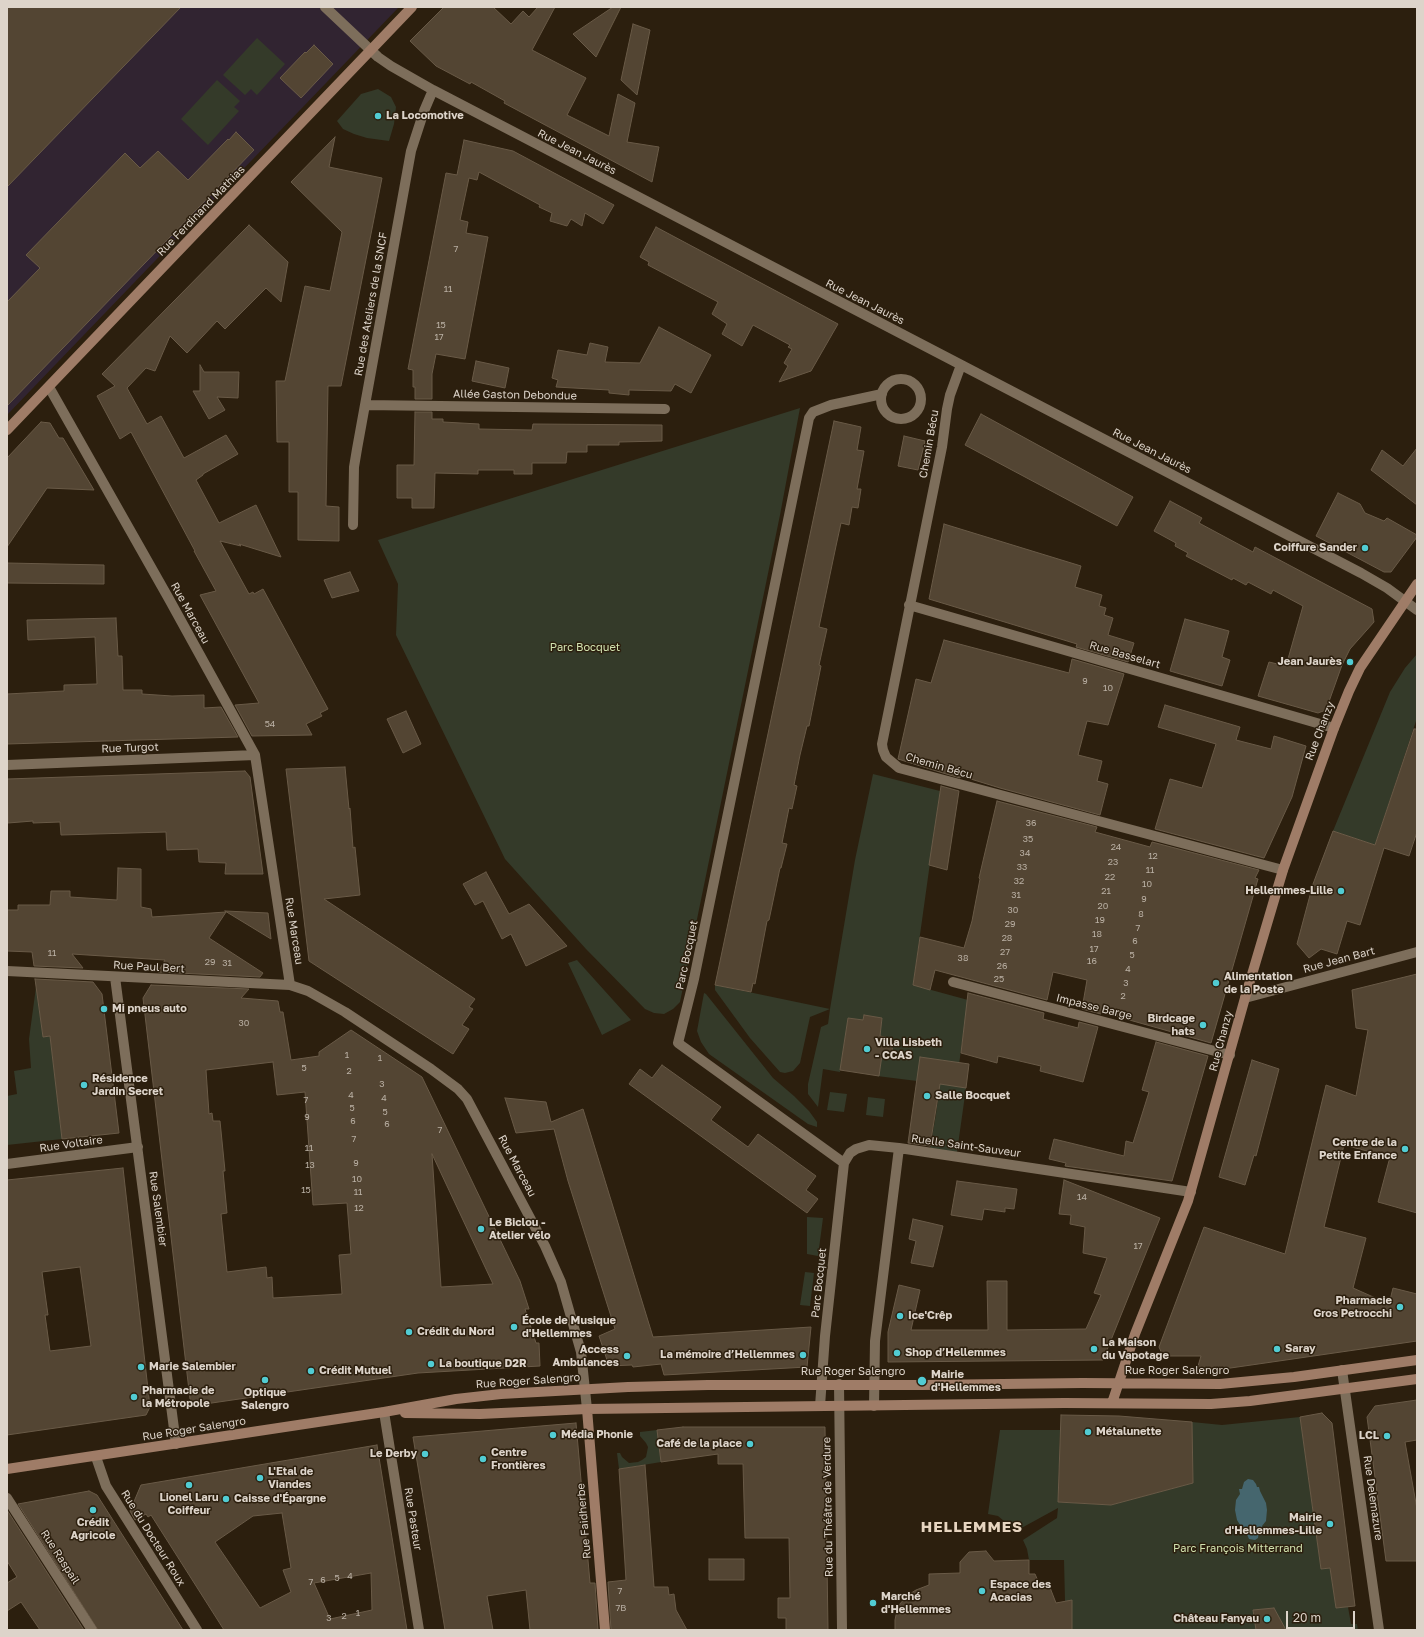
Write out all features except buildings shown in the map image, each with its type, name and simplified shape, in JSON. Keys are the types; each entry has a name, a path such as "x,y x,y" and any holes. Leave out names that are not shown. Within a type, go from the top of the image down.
{"main road":[{"name":"Rue Ferdinand Mathias","path":"7,430 412,7"},
{"name":"Rue Chanzy","path":"1112,1402 1135,1334 1191,1192 1245,998 1283,870 1334,728 1360,668 1417,584"},
{"name":"Rue Roger Salengro","path":"7,1469 96,1457 480,1396 585,1389 708,1385 1220,1384 1417,1360"},
{"name":"Rue Roger Salengro","path":"384,1412 480,1414 587,1409 1112,1402 1231,1403 1417,1379"},
{"name":"Rue Faidherbe","path":"587,1409 605,1630"}],"street":[{"name":"Rue Jean Jaurès","path":"325,7 371,50 391,66 433,90 1375,580 1417,610"},
{"name":"Rue des Ateliers de la SNCF","path":"353,525 354,466 411,151 424,111 433,90"},
{"name":"Chemin Bécu","path":"961,365 948,402 942,447 882,744 882,750 886,757 899,768 1283,870"},
{"name":"Rue Marceau","path":"49,387 255,755 290,985 308,991 345,1012 431,1069 463,1093 471,1105 545,1246 560,1282 581,1352 587,1409"},
{"name":"Parc Bocquet","path":"820,1406 844,1163 678,1044 694,979 809,418 814,412 831,405 882,394"},
{"name":"Allée Gaston Debondue","path":"365,405 665,409"},
{"name":"Rue Basselart","path":"909,605 1334,728"},
{"name":"Rue Turgot","path":"7,765 255,755"},
{"name":"Rue Jean Bart","path":"1245,998 1417,952"},
{"name":"Rue Paul Bert","path":"7,971 290,985"},
{"name":"Rue Salembier","path":"115,977 176,1444"},
{"name":"Impasse Barge","path":"953,982 1230,1055"},
{"path":"844,1163 850,1153 862,1146 899,1148"},
{"name":"Rue Voltaire","path":"7,1164 138,1147"},
{"name":"Ruelle Saint-Sauveur","path":"874,1406 875,1341 899,1148 1191,1192"},
{"name":"Rue Delemazure","path":"1342,1370 1379,1630"},
{"name":"Rue du Théâtre de Verdure","path":"839,1384 842,1630"},
{"name":"Rue Pasteur","path":"384,1412 419,1630"},
{"name":"Rue du Docteur Roux","path":"96,1457 106,1486 197,1630"},
{"name":"Rue Raspail","path":"7,1498 92,1630"}],"shaded area":[{"path":"7,7 399,7 7,415"}],"green space":[{"path":"257,38 285,64 257,95 251,89 245,95 223,75"},
{"path":"217,80 240,101 234,107 239,111 208,145 181,119"},
{"path":"378,89 391,97 396,107 394,124 389,141 367,138 343,129 337,121 361,94"},
{"name":"Parc Bocquet","path":"800,408 780,515 680,1002 673,1009 664,1014 654,1013 645,1009 586,949 505,859 396,635 398,584 378,540"},
{"path":"1417,654 1417,718 1375,845 1333,831 1390,692 1405,668"},
{"path":"873,774 940,791 913,985 968,1000 956,1086 966,1088 957,1152 930,1149 943,1060 917,1081 877,1076 879,1074 880,1055 890,1056 892,1043 889,1038 879,1040 882,1018 864,1015 863,1020 848,1018 840,1072 823,1069 818,1107 808,1094 808,1084 821,1027 828,1024 855,860"},
{"path":"577,960 631,1020 602,1035 568,963"},
{"path":"715,985 830,1009 810,1017 800,1063 793,1071 785,1073 780,1072 750,1038 715,990"},
{"path":"36,987 43,1037 50,1036 62,1139 7,1145 7,1096 17,1094 14,1071 31,1068 29,1039"},
{"path":"704,993 773,1078 809,1111 817,1122 817,1127 808,1124 709,1054 701,1042 697,1031"},
{"path":"830,1092 847,1094 844,1112 827,1110"},
{"path":"868,1097 885,1099 883,1117 866,1115"},
{"path":"807,1217 823,1218 818,1256 807,1254"},
{"path":"805,1272 814,1273 810,1306 800,1305"},
{"name":"Parc François Mitterrand","path":"1300,1417 1321,1569 1330,1568 1336,1608 1348,1607 1351,1624 1357,1624 1358,1630 1072,1630 1072,1601 1065,1601 1064,1560 1029,1560 1027,1549 1023,1540 1057,1518 1058,1508 1016,1531 998,1516 988,1514 1000,1430 1060,1430 1058,1502 1111,1505 1193,1483 1192,1422 1222,1425"},
{"path":"657,1430 661,1462 619,1469 617,1453 620,1453 629,1463 642,1460 646,1457 648,1447 640,1436 640,1432"}],"water":[{"path":"1248,1479 1253,1480 1257,1487 1259,1487 1266,1503 1267,1510 1266,1521 1262,1526 1263,1531 1259,1531 1258,1538 1255,1540 1249,1539 1246,1532 1243,1532 1237,1520 1235,1510 1236,1500 1240,1494 1239,1489 1242,1489 1244,1482"}],"place":[{"name":"La Locomotive","path":"378,116"},
{"name":"Coiffure Sander","path":"1365,548"},
{"name":"Jean Jaurès","path":"1350,662"},
{"name":"Hellemmes-Lille","path":"1341,891"},
{"name":"Alimentation de la Poste","path":"1216,983"},
{"name":"Mi pneus auto","path":"104,1009"},
{"name":"Birdcage hats","path":"1203,1025"},
{"name":"Villa Lisbeth - CCAS","path":"867,1049"},
{"name":"Résidence Jardin Secret","path":"84,1085"},
{"name":"Salle Bocquet","path":"927,1096"},
{"name":"Centre de la Petite Enfance","path":"1405,1149"},
{"name":"Le Biclou - Atelier vélo","path":"481,1229"},
{"name":"Pharmacie Gros Petrocchi","path":"1400,1307"},
{"name":"Ice'Crêp","path":"900,1316"},
{"name":"École de Musique d'Hellemmes","path":"514,1327"},
{"name":"Crédit du Nord","path":"409,1332"},
{"name":"La Maison du Vapotage","path":"1094,1349"},
{"name":"Saray","path":"1277,1349"},
{"name":"Shop d’Hellemmes","path":"897,1353"},
{"name":"La mémoire d’Hellemmes","path":"803,1355"},
{"name":"Access Ambulances","path":"627,1356"},
{"name":"La boutique D2R","path":"431,1364"},
{"name":"Marie Salembier","path":"141,1367"},
{"name":"Crédit Mutuel","path":"311,1371"},
{"name":"Optique Salengro","path":"265,1380"},
{"name":"Mairie d'Hellemmes","path":"922,1381"},
{"name":"Pharmacie de la Métropole","path":"134,1397"},
{"name":"Métalunette","path":"1088,1432"},
{"name":"Média Phonie","path":"553,1435"},
{"name":"LCL","path":"1387,1436"},
{"name":"Café de la place","path":"750,1444"},
{"name":"Le Derby","path":"425,1454"},
{"name":"Centre Frontières","path":"483,1459"},
{"name":"L'Etal de Viandes","path":"260,1478"},
{"name":"Lionel Laru Coiffeur","path":"189,1485"},
{"name":"Caisse d'Épargne","path":"226,1499"},
{"name":"Crédit Agricole","path":"93,1510"},
{"name":"Mairie d'Hellemmes-Lille","path":"1330,1524"},
{"name":"Espace des Acacias","path":"982,1591"},
{"name":"Marché d'Hellemmes","path":"873,1603"},
{"name":"Château Fanyau","path":"1267,1619"}],"district":[{"name":"HELLEMMES","path":"972,1527"}]}
